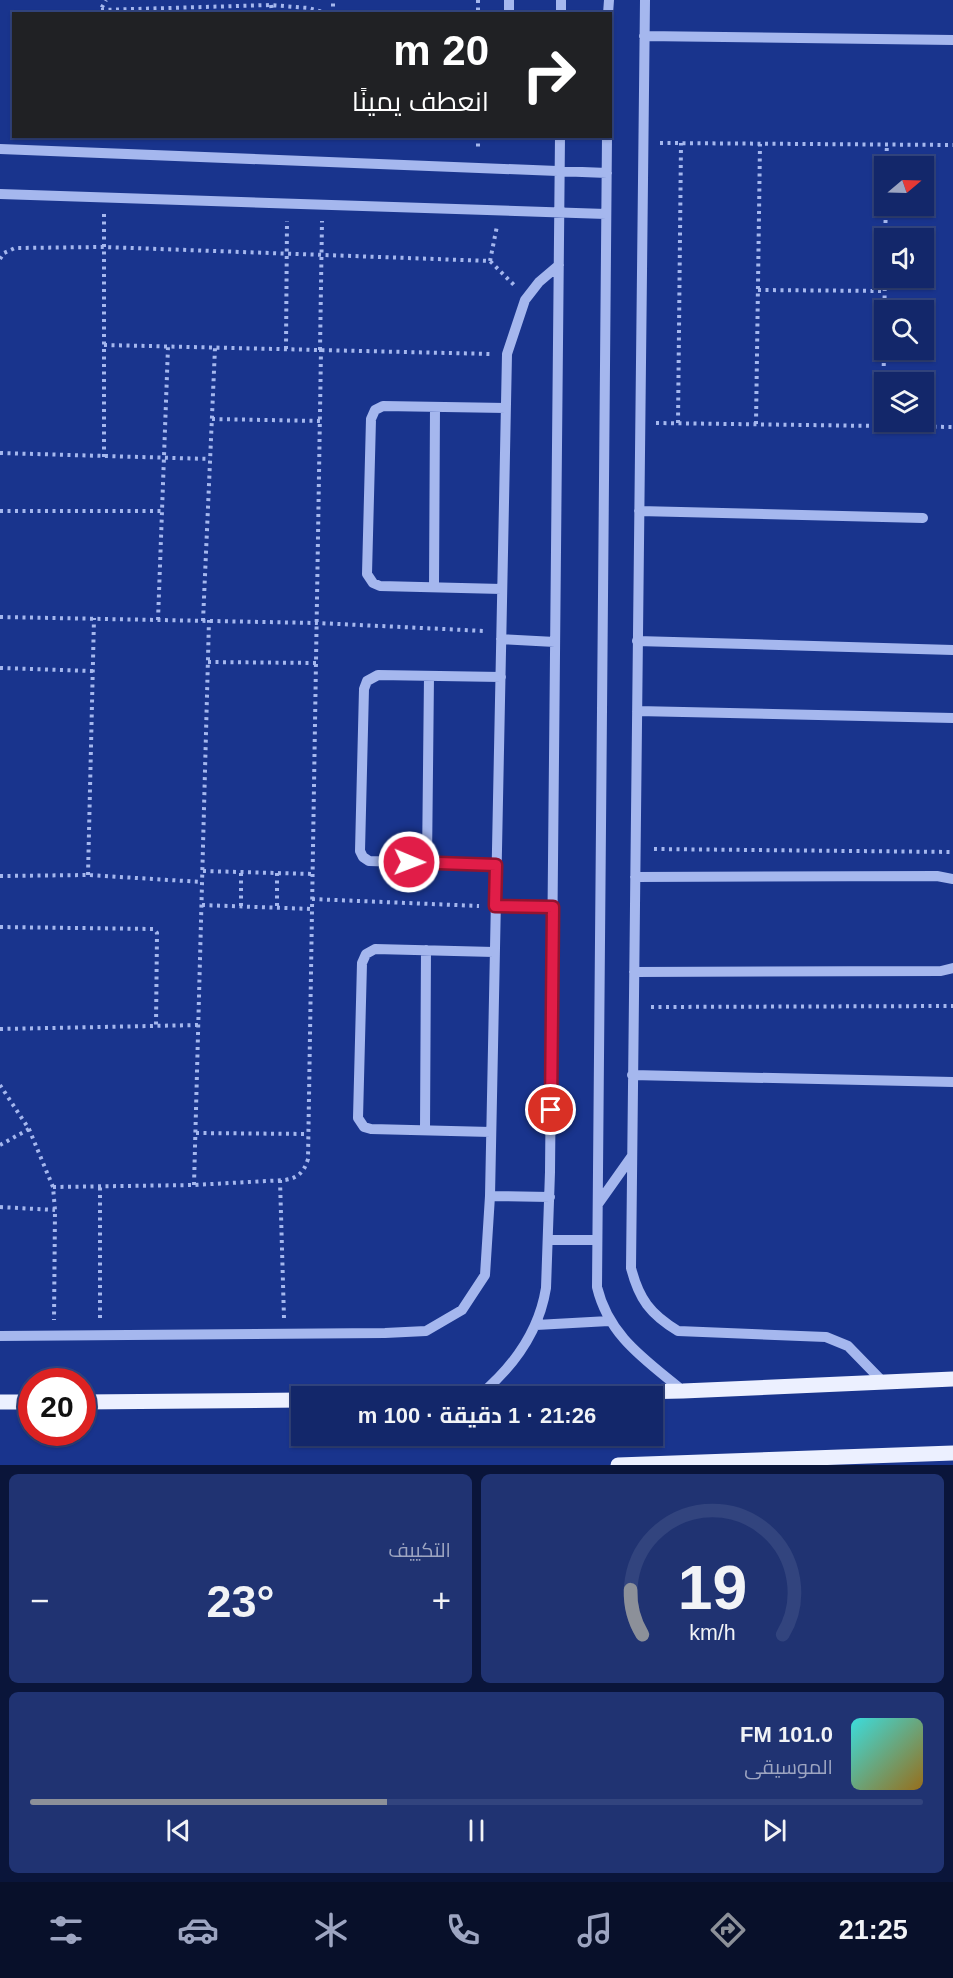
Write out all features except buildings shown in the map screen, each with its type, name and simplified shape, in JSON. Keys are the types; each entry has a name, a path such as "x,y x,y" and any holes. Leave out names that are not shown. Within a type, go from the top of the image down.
{"main road":[{"path":"663,1391 953,1379"},
{"path":"96,1402 291,1400"},
{"path":"0,1402 18,1402"},
{"path":"618,1465 953,1453"}],"street":[{"path":"645,0 631,1268 636,1288 646,1306 660,1321 678,1331 826,1337 848,1346 883,1382"},
{"path":"644,36 953,40"},
{"path":"489,1386 506,1370 536,1325 546,1288 549,1240 560,138"},
{"path":"607,138 597,1287 609,1321 629,1346 683,1391"},
{"path":"0,149 607,174"},
{"path":"0,194 606,214"},
{"path":"0,1336 426,1331 462,1310 484,1275 490,1196 507,354 525,300 539,282 559,266"},
{"path":"502,589 376,585 370,581 367,574 373,414 383,406 506,408"},
{"path":"434,587 435,407"},
{"path":"639,511 923,518"},
{"path":"501,635 555,642"},
{"path":"637,641 953,650"},
{"path":"496,865 369,861 360,851 365,685 370,678 378,675 501,677"},
{"path":"427,863 429,676"},
{"path":"637,711 953,718"},
{"path":"634,877 937,876 953,879"},
{"path":"495,906 553,907"},
{"path":"491,1132 368,1128 358,1118 364,958 375,949 494,952"},
{"path":"425,1130 426,950"},
{"path":"633,972 941,971 953,968"},
{"path":"633,1075 953,1082"},
{"path":"598,1204 632,1156"},
{"path":"490,1196 550,1197"},
{"path":"549,1240 596,1240"},
{"path":"536,1325 609,1321"}],"path":[{"path":"99,12 106,0"},
{"path":"99,12 271,5 308,11"},
{"path":"271,5 272,12"},
{"path":"643,143 953,145"},
{"path":"678,423 681,143"},
{"path":"756,424 760,144"},
{"path":"886,144 886,156"},
{"path":"104,198 104,457"},
{"path":"286,349 288,204"},
{"path":"53,1187 194,1185 292,1179 305,1168 308,1159 322,205"},
{"path":"489,261 500,212"},
{"path":"0,259 4,253 15,248 104,247 489,261 504,273 525,300"},
{"path":"758,290 885,291 884,372"},
{"path":"104,345 507,354"},
{"path":"158,620 168,347"},
{"path":"203,621 214,348"},
{"path":"212,419 320,421"},
{"path":"640,423 874,426"},
{"path":"934,427 953,427"},
{"path":"0,453 210,459"},
{"path":"0,511 162,511"},
{"path":"0,617 317,623 501,635"},
{"path":"88,875 94,618"},
{"path":"194,1185 209,620"},
{"path":"208,662 316,663"},
{"path":"0,668 93,670"},
{"path":"635,849 953,852"},
{"path":"203,871 313,874"},
{"path":"241,873 241,906"},
{"path":"277,873 277,908"},
{"path":"0,876 88,875 202,882"},
{"path":"312,899 495,906"},
{"path":"202,905 312,909"},
{"path":"0,927 155,930 156,1026"},
{"path":"633,1007 953,1006"},
{"path":"0,1029 198,1025"},
{"path":"0,1085 29,1129 53,1187 55,1210 54,1335"},
{"path":"0,1145 29,1129"},
{"path":"196,1133 308,1134"},
{"path":"280,1180 284,1334"},
{"path":"100,1187 100,1336"},
{"path":"0,1207 55,1210"}],"route":[{"path":"409,862 496,865 495,906 553,907 551,1110"}]}
